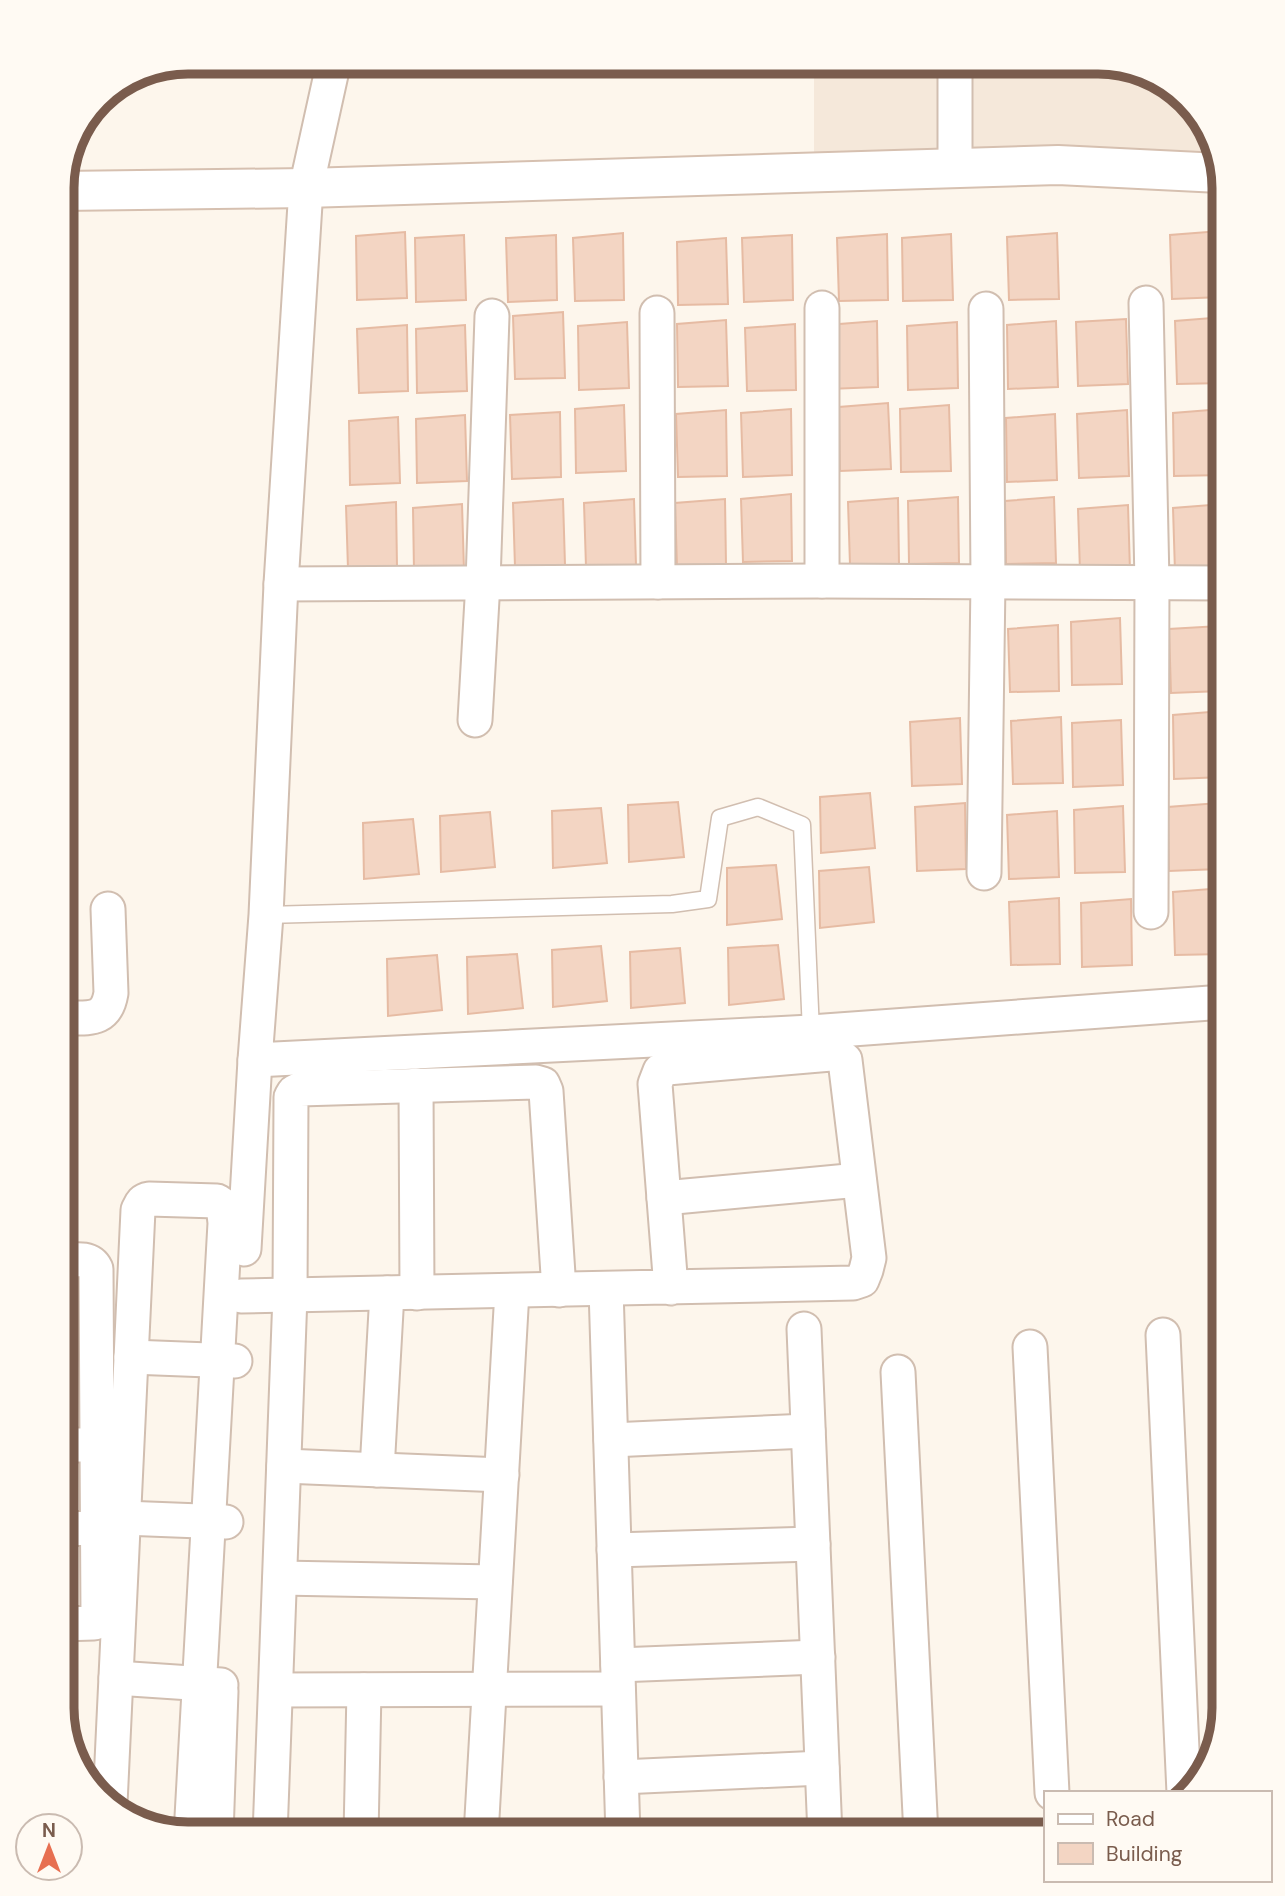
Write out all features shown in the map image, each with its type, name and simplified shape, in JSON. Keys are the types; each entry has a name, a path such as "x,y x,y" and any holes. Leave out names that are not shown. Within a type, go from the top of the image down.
{"street":[{"path":"226,1360 241,1297 266,915 281,584 306,187 331,74"},
{"path":"955,74 955,168"},
{"path":"74,191 306,187 1058,165 1211,173"},
{"path":"1146,303 1152,582 1151,912"},
{"path":"822,307 822,581"},
{"path":"984,873 988,581 986,309"},
{"path":"657,313 658,582"},
{"path":"475,720 483,582 492,316"},
{"path":"281,584 822,581 1212,583"},
{"path":"74,1018 94,1017 109,1005 111,993 108,909"},
{"path":"255,1060 811,1032 1212,1003"},
{"path":"241,1297 671,1288 853,1283 862,1280 869,1258 845,1060 840,1056 831,1054 667,1068 660,1071 655,1084 671,1288"},
{"path":"271,1822 290,1295 291,1097 294,1092 300,1088 542,1084 546,1091 559,1290"},
{"path":"377,1470 402,1293 416,1085"},
{"path":"664,1198 859,1180"},
{"path":"74,1624 94,1623 98,1617 131,1357 138,1210 145,1199 217,1201 223,1205 225,1223 229,1424 217,1522 210,1684 193,1822"},
{"path":"74,1261 89,1260 96,1269 97,1445 110,1523 116,1678 111,1792"},
{"path":"606,1289 623,1822"},
{"path":"482,1822 512,1291"},
{"path":"804,1329 824,1822"},
{"path":"1163,1335 1184,1783"},
{"path":"1030,1347 1052,1791"},
{"path":"131,1357 226,1360"},
{"path":"898,1372 920,1822"},
{"path":"611,1440 808,1432"},
{"path":"74,1445 97,1445"},
{"path":"284,1466 502,1475"},
{"path":"74,1527 110,1523 217,1522"},
{"path":"614,1550 813,1544"},
{"path":"281,1578 495,1582"},
{"path":"276,1690 489,1690 818,1657"},
{"path":"116,1678 210,1684"},
{"path":"210,1684 215,1822"},
{"path":"361,1822 364,1690"},
{"path":"621,1777 822,1768"}],"lane":[{"path":"266,915 658,904 708,899 720,818 758,807 802,825 811,1032"}],"shaded area":[{"path":"814,74 1105,74 1127,77 1167,97 1188,118 1203,144 1212,182 814,191"}],"building":[{"path":"405,232 407,298 357,300 356,236"},
{"path":"1212,232 1212,297 1172,299 1170,235"},
{"path":"623,233 624,300 575,301 573,238"},
{"path":"1057,233 1059,299 1009,300 1007,237"},
{"path":"887,234 888,300 839,301 837,238"},
{"path":"951,234 953,300 903,301 902,238"},
{"path":"464,235 466,300 416,302 415,238"},
{"path":"556,235 557,300 508,302 506,238"},
{"path":"792,235 793,300 744,302 742,238"},
{"path":"726,238 728,304 678,305 677,242"},
{"path":"563,312 565,378 515,379 513,316"},
{"path":"1212,318 1212,383 1177,384 1175,321"},
{"path":"1126,319 1128,384 1078,386 1076,322"},
{"path":"726,320 728,386 678,387 677,324"},
{"path":"877,321 878,387 829,389 827,325"},
{"path":"1056,321 1058,387 1008,389 1007,325"},
{"path":"627,322 629,388 579,390 578,326"},
{"path":"957,322 958,388 908,390 907,326"},
{"path":"795,324 796,390 747,391 745,328"},
{"path":"407,325 408,391 359,393 357,329"},
{"path":"465,325 467,391 417,393 416,329"},
{"path":"888,403 891,469 840,471 839,407"},
{"path":"624,405 626,471 576,473 575,409"},
{"path":"949,405 951,471 901,472 900,409"},
{"path":"791,409 792,475 743,477 741,413"},
{"path":"726,410 727,476 678,477 676,414"},
{"path":"1127,410 1129,476 1079,478 1077,414"},
{"path":"1212,410 1212,475 1174,476 1173,413"},
{"path":"560,412 561,477 512,479 510,415"},
{"path":"1055,414 1057,480 1007,482 1006,418"},
{"path":"465,415 467,481 417,483 416,419"},
{"path":"398,417 400,483 350,485 349,421"},
{"path":"791,494 792,561 743,562 741,499"},
{"path":"958,497 959,563 909,564 908,501"},
{"path":"1054,497 1056,563 1006,564 1005,501"},
{"path":"898,498 899,564 850,565 848,502"},
{"path":"563,499 565,565 515,567 513,503"},
{"path":"634,499 636,565 586,567 584,503"},
{"path":"725,499 726,565 677,567 675,503"},
{"path":"396,502 397,567 348,569 346,506"},
{"path":"462,504 464,570 414,571 413,508"},
{"path":"1128,505 1130,571 1080,572 1078,509"},
{"path":"1212,505 1212,570 1175,572 1173,508"},
{"path":"1120,618 1122,684 1072,685 1071,622"},
{"path":"1058,625 1059,691 1010,692 1008,629"},
{"path":"1212,626 1212,691 1171,693 1169,629"},
{"path":"1212,712 1212,777 1174,779 1173,715"},
{"path":"1061,717 1063,783 1013,784 1011,721"},
{"path":"960,718 962,784 912,786 910,722"},
{"path":"1121,720 1123,785 1073,787 1072,723"},
{"path":"870,793 875,848 821,853 820,797"},
{"path":"678,802 684,857 629,862 628,805"},
{"path":"965,803 966,869 917,871 915,807"},
{"path":"1212,803 1212,869 1169,871 1168,807"},
{"path":"1123,806 1125,872 1075,873 1074,810"},
{"path":"601,808 607,863 553,868 552,811"},
{"path":"1057,811 1059,877 1009,879 1007,815"},
{"path":"490,812 495,867 441,872 440,816"},
{"path":"413,819 419,874 364,879 363,823"},
{"path":"776,865 782,919 727,925 727,868"},
{"path":"869,867 874,922 820,928 819,871"},
{"path":"1212,889 1212,954 1175,955 1173,892"},
{"path":"1059,898 1060,964 1011,965 1009,902"},
{"path":"1131,899 1132,965 1082,967 1081,903"},
{"path":"778,945 784,999 729,1005 728,948"},
{"path":"601,946 607,1001 553,1007 552,950"},
{"path":"680,948 685,1003 631,1008 630,952"},
{"path":"517,954 523,1008 468,1014 467,957"},
{"path":"437,955 442,1010 388,1016 387,959"}]}
